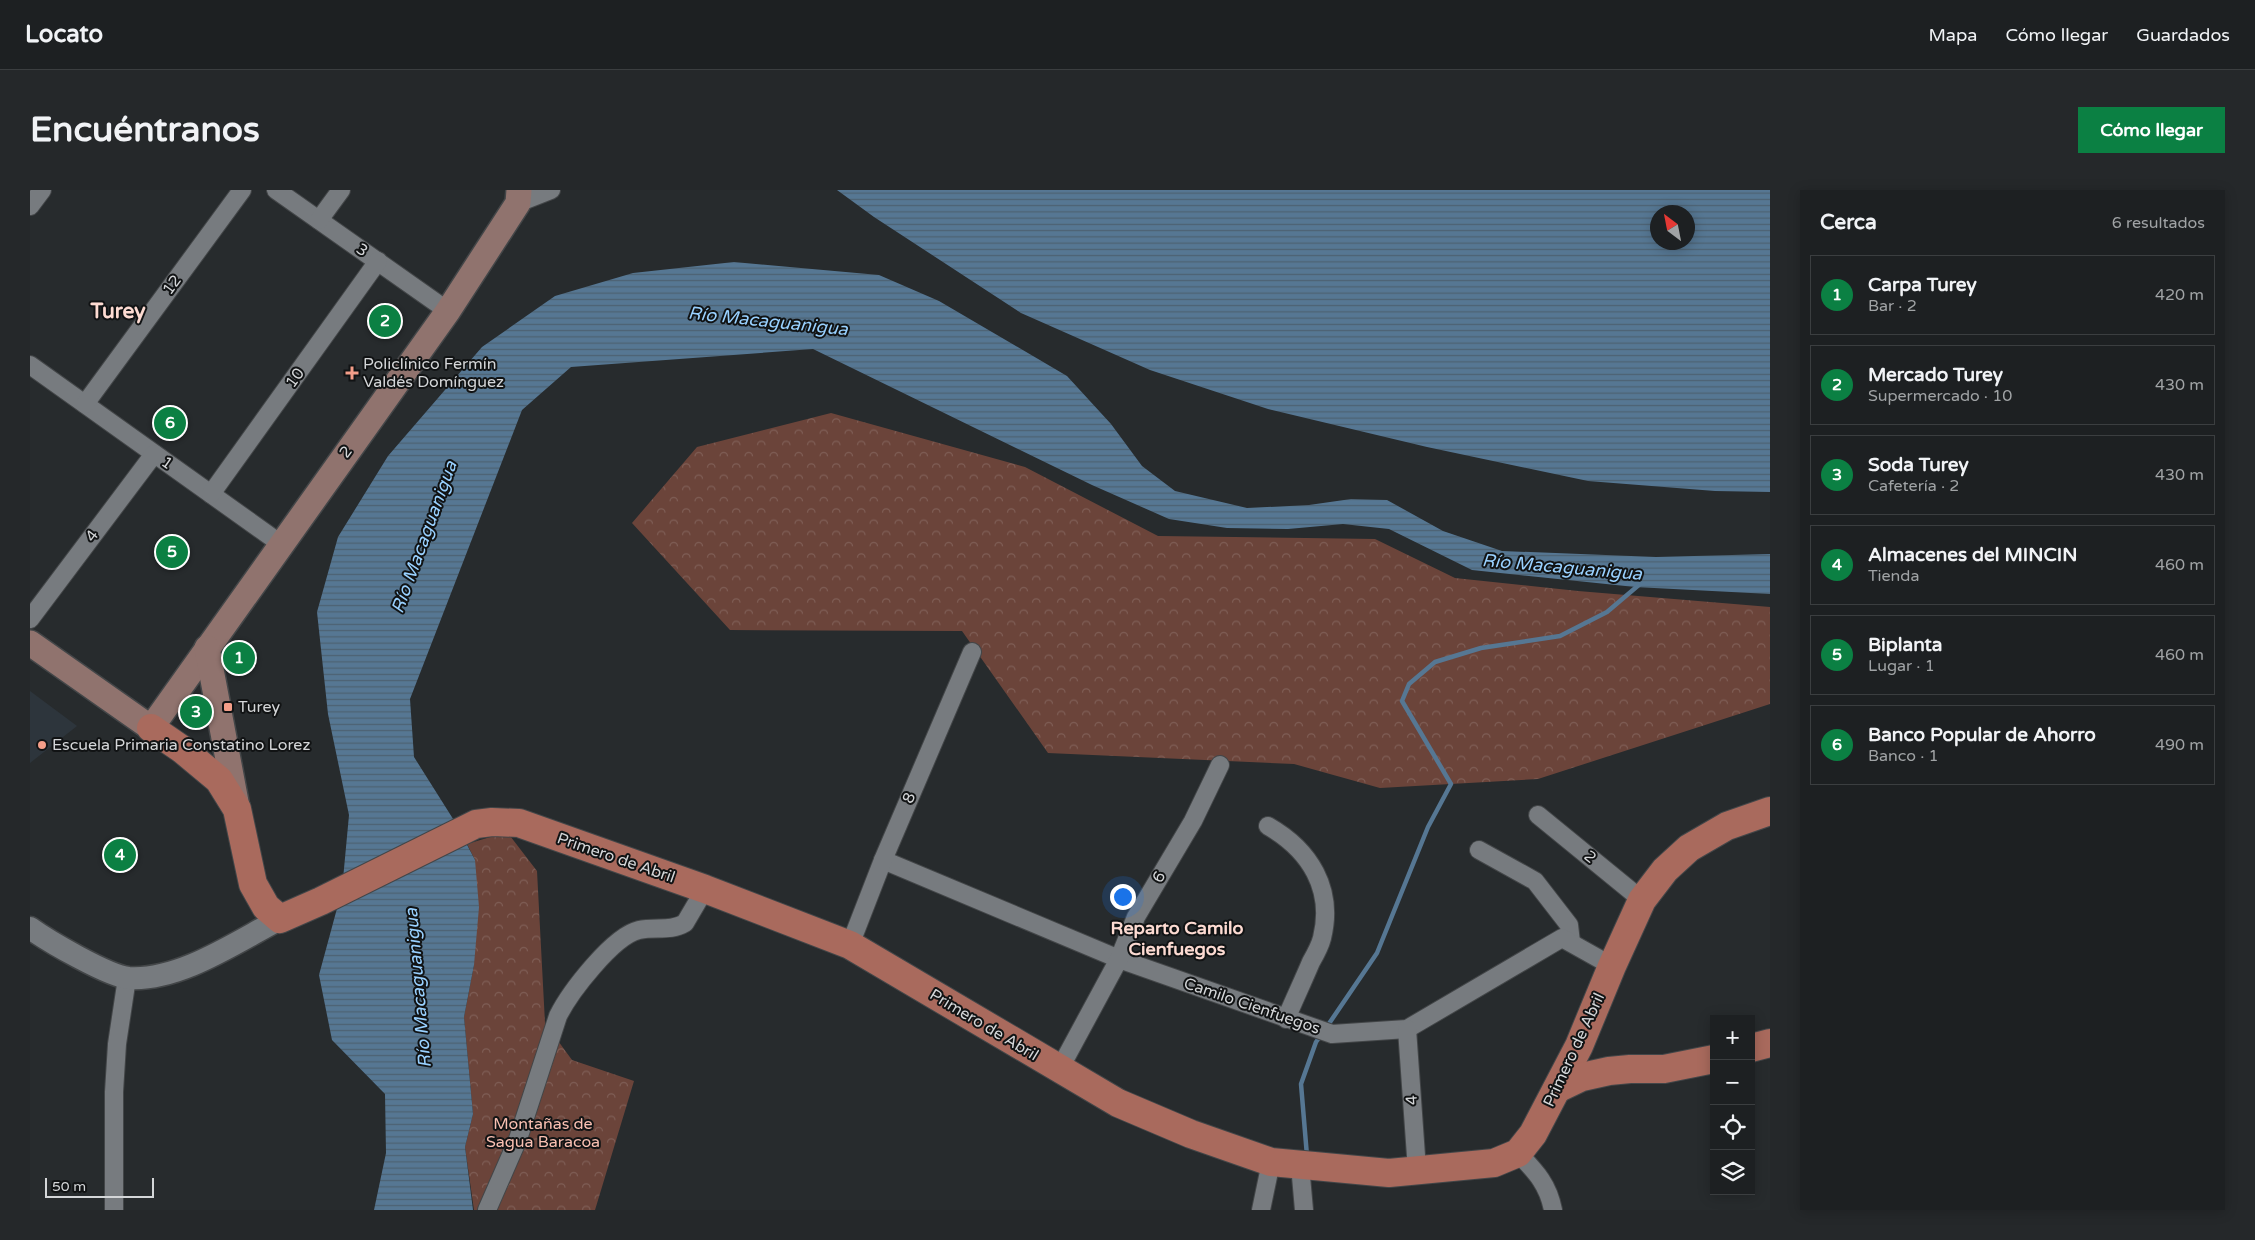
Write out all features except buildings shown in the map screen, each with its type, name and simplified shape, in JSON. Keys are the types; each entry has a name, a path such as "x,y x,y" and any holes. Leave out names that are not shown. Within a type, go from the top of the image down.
{"main road":[{"name":"2","path":"151,728 280,544 448,311 518,196"},
{"path":"30,643 183,750 219,780 237,809"},
{"path":"206,648 237,809 254,884 266,908 280,919"},
{"name":"Primero de Abril","path":"280,919 321,901 476,824 492,822 519,823 705,889 850,945 1059,1070 1118,1103 1191,1134 1270,1162 1389,1173 1494,1163 1518,1153 1533,1134 1579,1046 1642,900 1664,870 1689,848 1727,826 1770,811"},
{"path":"1755,1047 1770,1043"},
{"path":"1579,1046 1630,1069"},
{"path":"1557,1089 1582,1077 1630,1069 1664,1069 1710,1059"}],"street":[{"path":"30,206 42,190"},
{"name":"12","path":"85,404 242,190"},
{"name":"3","path":"276,190 448,311"},
{"path":"319,220 341,190"},
{"name":"2","path":"518,196 550,190"},
{"name":"10","path":"211,494 378,261"},
{"name":"1","path":"30,365 280,544"},
{"name":"4","path":"30,619 154,454"},
{"name":"8","path":"850,945 883,860 972,652"},
{"name":"6","path":"1059,1070 1119,959 1136,917 1193,821 1220,766"},
{"name":"2","path":"1538,815 1642,900"},
{"path":"1268,826 1285,836 1312,866 1322,884 1325,913 1322,939 1286,1019"},
{"path":"1479,850 1535,881 1569,925 1571,942 1612,966"},
{"name":"Camilo Cienfuegos","path":"883,860 1119,959 1310,1028 1332,1034 1407,1030 1562,938 1571,942"},
{"path":"487,1210 518,1139 558,1016 565,1001 577,985 624,937 639,930 669,928 685,923 705,889"},
{"path":"30,928 48,941 127,978 158,976 193,965 280,919"},
{"path":"114,1210 114,1092 117,1044 127,978"},
{"name":"4","path":"1407,1030 1417,1170"},
{"path":"1518,1153 1538,1174 1550,1193 1553,1210"},
{"path":"1261,1210 1270,1162"},
{"path":"1304,1210 1307,1166"}],"shaded area":[{"name":"Escuela Primaria Constatino Lorez","path":"30,691 77,726 30,763"}],"green space":[{"path":"831,413 1025,467 1158,536 1375,539 1455,578 1578,591 1770,607 1770,704 1538,779 1380,788 1294,764 1048,753 962,631 730,630 632,523 697,447"},
{"name":"Montañas de Sagua Baracoa","path":"507,832 537,871 545,1023 572,1060 634,1081 595,1210 474,1210 465,1147 473,1114 464,1017 474,965 475,860 467,844"}],"water":[{"path":"837,190 1770,190 1770,492 1715,491 1588,481 1427,447 1268,409 1150,370 1021,313 874,217"},
{"name":"Río Macaguanigua","path":"734,262 879,275 939,301 1067,376 1111,424 1142,466 1175,491 1247,508 1309,505 1351,499 1387,500 1443,531 1502,551 1656,557 1770,554 1770,594 1635,587 1472,570 1389,529 1343,524 1288,529 1227,528 1169,519 1092,485 813,349 571,367 522,410 410,699 414,757 455,822 475,860 479,907 474,965 464,1017 473,1114 465,1147 473,1210 374,1210 386,1153 385,1094 332,1040 319,975 342,890 349,815 328,714 317,612 338,537 388,456 482,347 555,296 633,273"}],"waterway":[{"name":"Río Macaguanigua","path":"1326,1028 1377,953 1428,827 1451,784 1402,701 1409,684 1435,662 1481,648 1560,636 1607,612 1640,584"},
{"path":"1307,1156 1301,1084 1316,1042 1322,1034"}],"place":[{"name":"Mercado Turey","path":"385,321"},
{"name":"Policlínico Fermín Valdés Domínguez","path":"352,373"},
{"name":"Banco Popular de Ahorro","path":"170,423"},
{"name":"Biplanta","path":"172,552"},
{"name":"Carpa Turey","path":"239,658"},
{"name":"Turey","path":"228,707"},
{"name":"Soda Turey","path":"196,712"},
{"name":"Escuela Primaria Constatino Lorez","path":"42,745"},
{"name":"Almacenes del MINCIN","path":"120,855"}],"district":[{"name":"Turey","path":"118,311"},
{"name":"Reparto Camilo Cienfuegos","path":"1177,938"}]}
